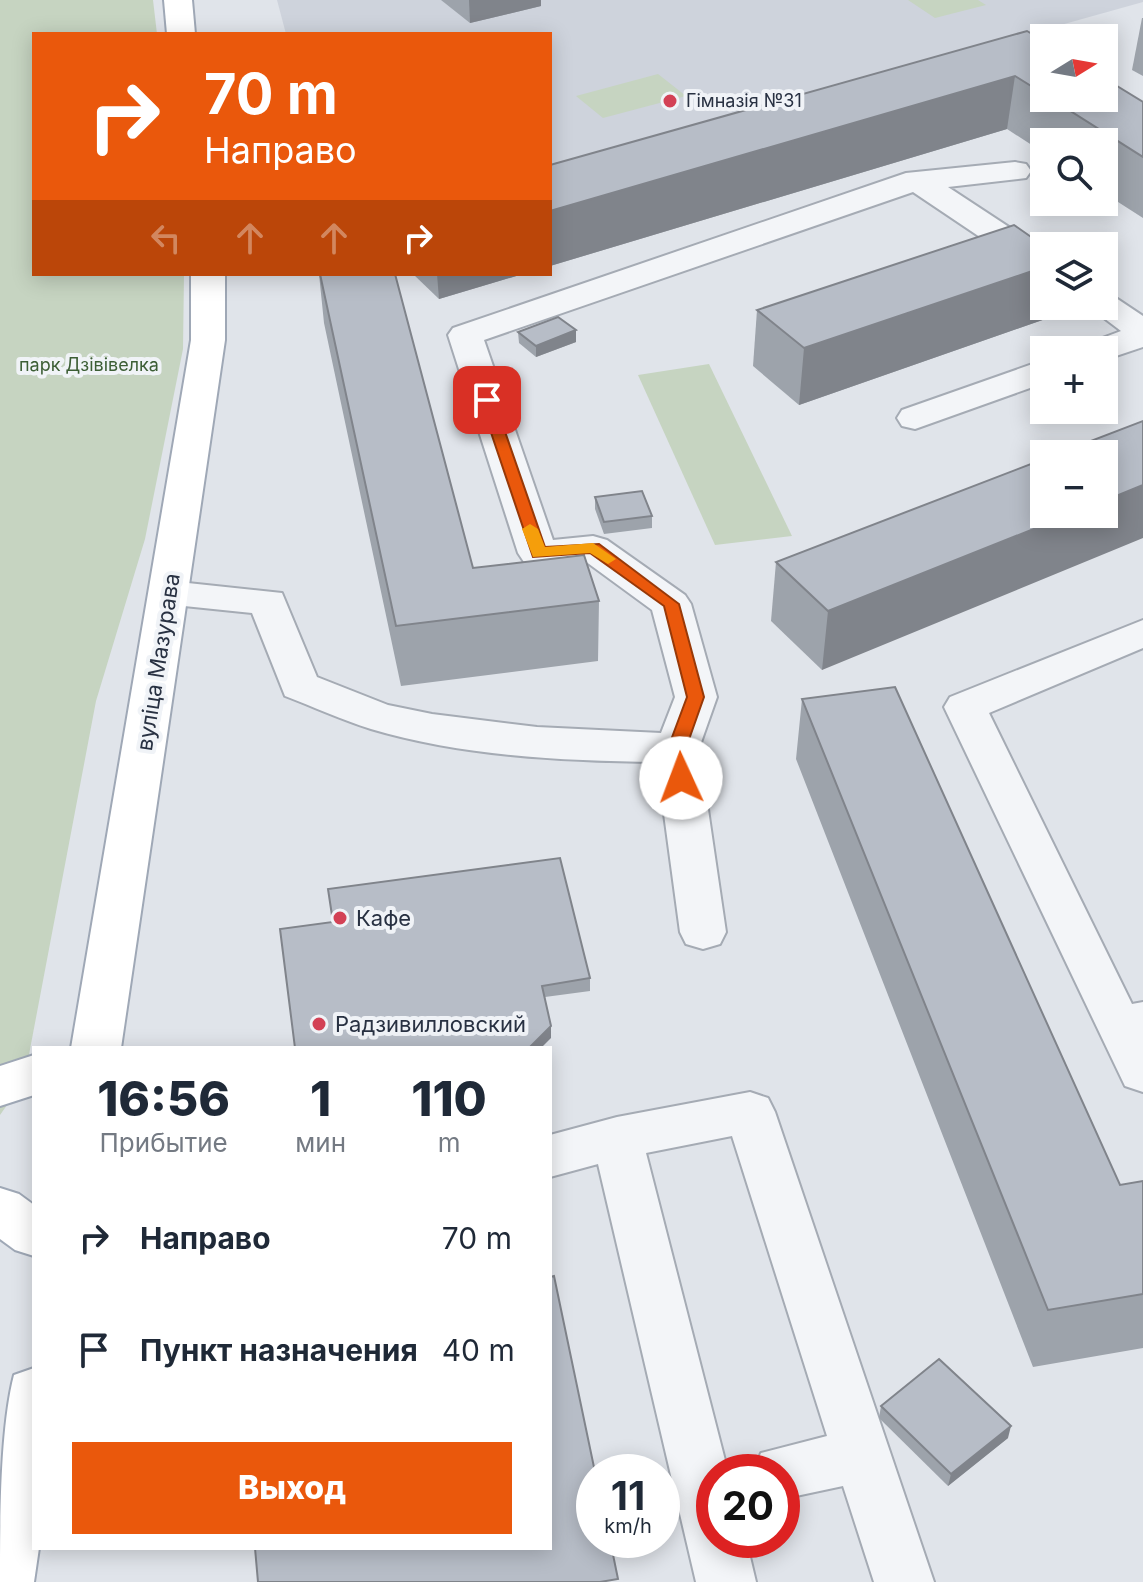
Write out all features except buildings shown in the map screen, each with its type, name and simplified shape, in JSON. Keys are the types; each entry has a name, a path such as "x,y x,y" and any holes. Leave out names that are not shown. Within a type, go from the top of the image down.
{"main road":[{"path":"178,0 181,32"},
{"name":"вуліца Мазурава","path":"89,1039 169,594 208,340 208,276"},
{"path":"0,1086 32,1076"},
{"path":"0,1210 32,1233"},
{"path":"4,1582 32,1406"}],"lane":[{"path":"703,932 677,748 696,697 671,604 593,548 538,553 465,335 917,180 1015,171"},
{"path":"917,180 1030,256"},
{"path":"1118,315 1143,333"},
{"path":"1118,343 1143,333"},
{"path":"915,418 1030,376"},
{"path":"169,594 268,602 300,686 395,721 525,739 626,748 677,748"},
{"path":"1143,633 965,707 1131,1023 1143,1072"},
{"path":"552,1155 617,1138 750,1112 904,1582"},
{"path":"617,1138 697,1454"},
{"path":"800,1468 862,1455"},
{"path":"721,1558 726,1582"}],"shaded area":[{"name":"Гімназія №31","path":"277,0 1143,0 1064,24 1030,24 1030,34 552,167 552,32 285,32"}],"green space":[{"name":"парк Дзівівелка","path":"0,0 153,0 157,32 32,32 32,276 184,276 183,349 145,539 96,701 24,1081 0,1115"},
{"path":"908,0 978,0 986,5 935,18"},
{"path":"658,74 686,96 603,118 576,96"},
{"path":"709,364 792,536 715,545 638,375"}],"slow traffic":[{"path":"530,529 538,553 593,548 608,559"}],"place":[{"name":"Гімназія №31","path":"670,101"},
{"name":"Кафе","path":"340,918"},
{"name":"Радзивилловский","path":"319,1024"}],"route":[{"path":"487,400 538,553 593,548 671,604 696,697 677,748 681,778"}]}
